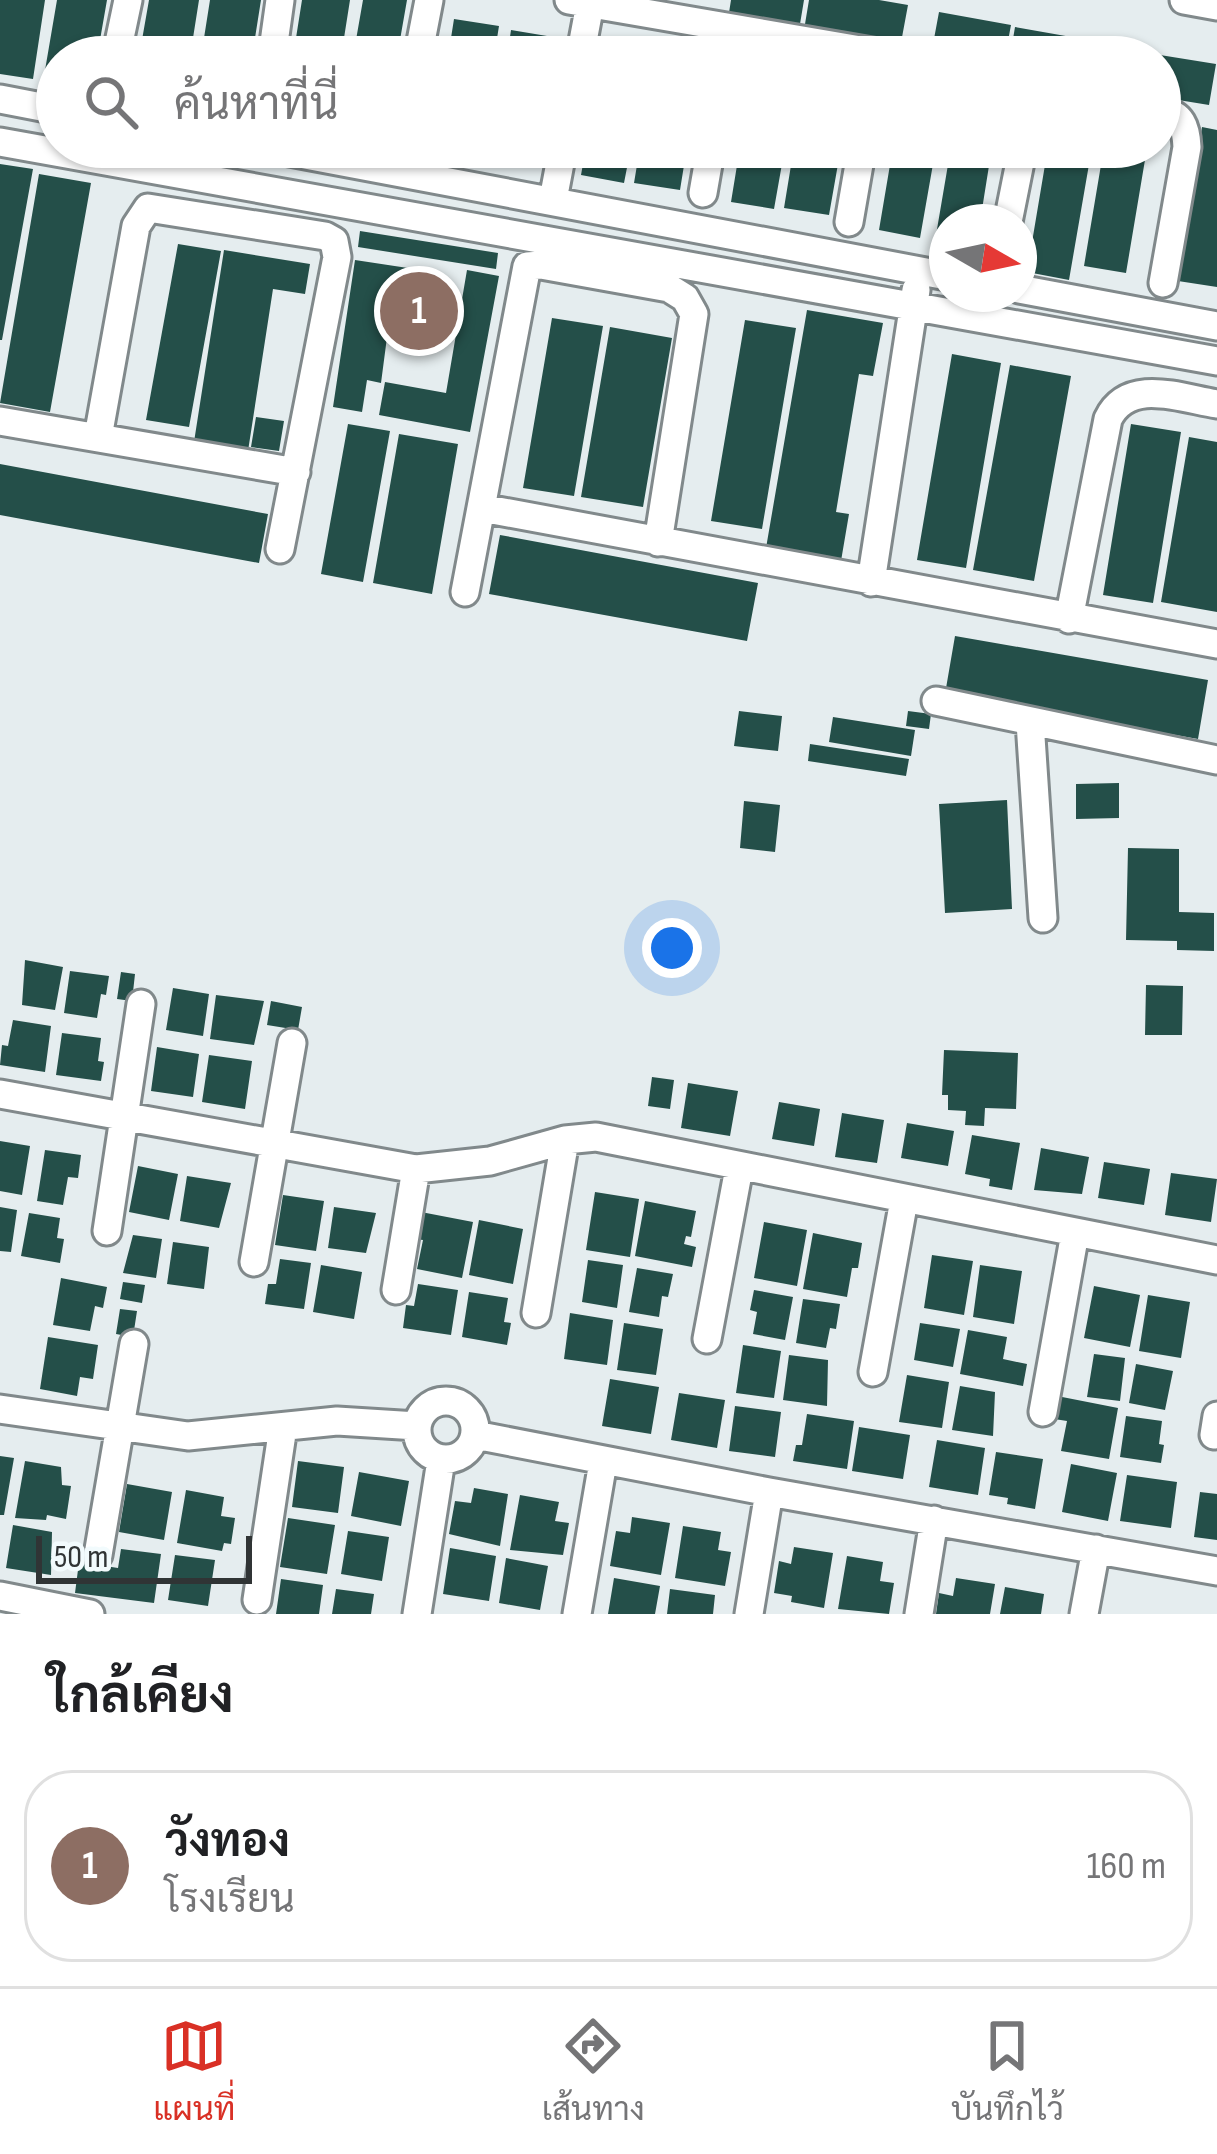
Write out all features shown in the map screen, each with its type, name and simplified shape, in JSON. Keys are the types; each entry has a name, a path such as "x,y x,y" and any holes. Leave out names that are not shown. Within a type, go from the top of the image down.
{"street":[{"path":"120,36 128,0"},
{"path":"275,36 280,0"},
{"path":"422,36 429,0"},
{"path":"1184,0 1217,6"},
{"path":"580,36 580,2 704,36"},
{"path":"0,99 36,106"},
{"path":"1163,283 1187,147 1181,121"},
{"path":"0,142 36,149"},
{"path":"143,168 1217,361"},
{"path":"378,168 929,272"},
{"path":"553,200 559,168"},
{"path":"703,193 707,168"},
{"path":"849,222 858,168"},
{"path":"1012,204 1019,168"},
{"path":"98,437 136,226 148,208 334,241 338,256 280,549"},
{"path":"465,592 521,278 527,266 669,288 685,298 694,314 658,542"},
{"path":"871,582 919,270"},
{"path":"1037,292 1217,326"},
{"path":"1037,312 1072,335"},
{"path":"1069,619 1114,406 1137,392 1217,404"},
{"path":"0,421 296,472"},
{"path":"482,508 1217,644"},
{"path":"936,701 1217,760"},
{"path":"1030,722 1043,918"},
{"path":"107,1231 141,1004"},
{"path":"254,1262 292,1043"},
{"path":"0,1094 416,1169 490,1161 565,1140 596,1137 1217,1260"},
{"path":"536,1313 565,1140"},
{"path":"706,1339 740,1168"},
{"path":"396,1290 416,1169"},
{"path":"873,1372 904,1200"},
{"path":"1043,1412 1076,1233"},
{"path":"98,1556 134,1344"},
{"path":"451,1401 470,1413 475,1436 463,1455 441,1460 422,1448 417,1426 429,1406 451,1401"},
{"path":"0,1409 188,1436 337,1421 417,1426"},
{"path":"257,1600 283,1427"},
{"path":"475,1436 1217,1571"},
{"path":"417,1614 441,1460"},
{"path":"577,1614 603,1462"},
{"path":"749,1614 769,1492"},
{"path":"919,1614 934,1520"},
{"path":"1084,1614 1096,1549"},
{"path":"0,1596 90,1614"}],"building":[{"path":"0,0 45,0 33,79 0,74"},
{"path":"57,0 107,0 101,36 51,36"},
{"path":"149,0 199,0 193,36 143,36"},
{"path":"210,0 261,0 255,36 204,36"},
{"path":"302,0 350,0 344,36 296,36"},
{"path":"363,0 407,0 401,36 357,36"},
{"path":"731,0 804,0 799,30 728,19"},
{"path":"809,0 908,5 902,36 836,36 804,30"},
{"path":"939,12 1011,25 1009,36 935,36"},
{"path":"454,19 499,26 497,36 451,36"},
{"path":"1015,27 1066,36 1014,36"},
{"path":"511,30 547,36 510,36"},
{"path":"1181,58 1216,64 1209,105 1181,100"},
{"path":"1202,127 1217,130 1217,287 1178,281"},
{"path":"0,164 33,169 2,340 0,340"},
{"path":"582,168 627,168 624,183 581,175"},
{"path":"636,168 684,168 680,190 634,183"},
{"path":"737,168 781,168 774,209 731,202"},
{"path":"791,168 837,168 829,215 784,208"},
{"path":"889,168 932,168 920,238 879,230"},
{"path":"947,168 989,168 983,204 941,204"},
{"path":"1044,168 1088,168 1069,280 1037,274 1037,212"},
{"path":"1100,168 1144,168 1126,273 1084,266"},
{"path":"39,174 91,183 50,412 0,403"},
{"path":"360,231 498,253 496,269 358,247"},
{"path":"178,244 221,251 189,427 146,420"},
{"path":"224,250 310,264 305,294 273,289 248,451 194,442"},
{"path":"355,260 421,270 416,302 402,303 389,322 381,383 367,380 362,412 333,407"},
{"path":"467,270 499,276 470,432 379,415 385,382 446,393"},
{"path":"807,310 883,323 873,376 859,374 836,512 849,514 841,561 766,548"},
{"path":"552,318 603,326 574,496 523,488"},
{"path":"745,320 796,328 762,529 711,521"},
{"path":"610,327 672,338 643,507 581,497"},
{"path":"952,354 1001,363 966,568 917,560"},
{"path":"1010,365 1071,376 1034,581 973,570"},
{"path":"256,417 284,421 279,451 251,447"},
{"path":"348,424 390,431 363,582 321,574"},
{"path":"1131,424 1181,432 1153,603 1103,595"},
{"path":"399,434 458,444 432,594 373,583"},
{"path":"1189,437 1217,442 1217,612 1161,602"},
{"path":"0,464 268,514 259,563 0,515"},
{"path":"500,535 758,583 747,641 489,594"},
{"path":"955,636 1208,680 1198,739 945,694"},
{"path":"739,711 782,716 778,751 734,746"},
{"path":"908,711 931,714 929,729 906,726"},
{"path":"833,717 915,730 911,756 829,742"},
{"path":"810,744 909,759 906,776 808,761"},
{"path":"1119,783 1119,818 1076,819 1076,784"},
{"path":"1007,800 1012,909 945,913 939,804"},
{"path":"744,801 780,805 775,852 740,848"},
{"path":"1128,848 1179,849 1179,912 1214,913 1214,951 1177,950 1177,941 1126,940"},
{"path":"25,960 63,967 55,1010 22,1005"},
{"path":"70,971 109,976 97,1018 64,1013"},
{"path":"121,972 135,974 132,1001 117,999"},
{"path":"1146,985 1183,986 1182,1035 1145,1035"},
{"path":"173,988 209,994 203,1036 166,1030"},
{"path":"216,995 264,1001 254,1045 210,1039"},
{"path":"271,1001 302,1007 298,1030 267,1025"},
{"path":"13,1020 51,1026 45,1072 0,1065 2,1045 8,1046"},
{"path":"62,1033 101,1038 101,1081 56,1075"},
{"path":"157,1047 199,1054 193,1097 151,1091"},
{"path":"944,1050 1018,1053 1016,1109 985,1108 984,1126 965,1125 966,1111 948,1110 948,1095 942,1095"},
{"path":"209,1055 252,1061 245,1109 202,1102"},
{"path":"652,1077 674,1080 670,1109 648,1106"},
{"path":"688,1083 738,1091 730,1136 681,1128"},
{"path":"779,1102 820,1109 814,1146 772,1139"},
{"path":"842,1113 884,1120 877,1163 835,1157"},
{"path":"907,1123 954,1131 948,1166 901,1158"},
{"path":"972,1135 1020,1143 1012,1190 989,1186 990,1179 965,1174"},
{"path":"0,1141 30,1146 22,1195 0,1191"},
{"path":"1041,1148 1089,1157 1082,1194 1034,1190"},
{"path":"45,1150 81,1155 78,1178 68,1177 63,1205 37,1201"},
{"path":"1104,1162 1150,1169 1144,1205 1098,1198"},
{"path":"138,1166 178,1174 169,1220 129,1212"},
{"path":"1171,1173 1217,1179 1211,1222 1165,1215"},
{"path":"187,1176 231,1183 219,1228 180,1221"},
{"path":"595,1192 639,1199 630,1257 586,1250"},
{"path":"283,1195 324,1201 316,1251 275,1245"},
{"path":"645,1201 696,1211 691,1237 686,1236 684,1244 696,1247 692,1267 635,1256"},
{"path":"0,1207 17,1210 11,1252 0,1251"},
{"path":"334,1207 376,1213 366,1253 328,1248"},
{"path":"421,1212 473,1222 462,1278 417,1269 423,1240 416,1239"},
{"path":"29,1213 60,1218 57,1238 64,1239 60,1263 21,1256"},
{"path":"479,1220 523,1229 513,1284 469,1275"},
{"path":"764,1222 807,1230 797,1286 754,1278"},
{"path":"813,1233 862,1243 847,1297 803,1289"},
{"path":"133,1235 162,1239 156,1278 123,1273"},
{"path":"173,1242 209,1247 204,1289 167,1284"},
{"path":"932,1255 973,1261 964,1315 924,1308"},
{"path":"280,1259 311,1263 304,1309 265,1304 268,1284 276,1284"},
{"path":"588,1260 623,1265 617,1308 582,1302"},
{"path":"321,1265 362,1272 354,1319 313,1312"},
{"path":"980,1265 1022,1271 1014,1324 973,1317"},
{"path":"637,1268 673,1274 668,1297 662,1296 659,1317 629,1312"},
{"path":"61,1278 107,1287 103,1308 95,1306 90,1331 53,1325"},
{"path":"123,1282 145,1285 142,1303 120,1299"},
{"path":"418,1284 458,1290 451,1335 403,1328 406,1305 414,1306"},
{"path":"1094,1286 1140,1295 1130,1347 1084,1338"},
{"path":"754,1290 793,1297 785,1340 753,1334"},
{"path":"469,1292 508,1298 507,1345 462,1337"},
{"path":"1148,1295 1190,1302 1181,1358 1139,1351"},
{"path":"803,1299 840,1304 836,1329 830,1328 826,1348 796,1343"},
{"path":"120,1309 137,1311 133,1337 116,1334"},
{"path":"570,1313 613,1320 607,1365 564,1359"},
{"path":"624,1323 663,1329 656,1375 617,1370"},
{"path":"920,1323 960,1329 953,1367 914,1360"},
{"path":"968,1330 1007,1337 1003,1359 1027,1364 1023,1386 960,1374"},
{"path":"48,1337 98,1345 93,1379 80,1377 77,1396 40,1389"},
{"path":"743,1345 781,1351 774,1398 736,1393"},
{"path":"1094,1354 1125,1358 1120,1401 1087,1397"},
{"path":"789,1355 828,1360 827,1406 783,1400"},
{"path":"1136,1364 1173,1371 1165,1410 1129,1403"},
{"path":"907,1375 949,1382 942,1428 899,1422"},
{"path":"610,1379 659,1387 651,1434 602,1426"},
{"path":"960,1386 995,1392 993,1436 952,1430"},
{"path":"679,1393 725,1400 717,1448 671,1440"},
{"path":"1052,1395 1118,1408 1109,1459 1061,1451 1067,1421 1048,1418"},
{"path":"735,1406 781,1412 775,1457 729,1451"},
{"path":"807,1414 854,1421 847,1469 793,1461 796,1445 802,1445"},
{"path":"1126,1416 1162,1421 1161,1463 1120,1457"},
{"path":"859,1427 910,1435 903,1479 852,1471"},
{"path":"937,1440 985,1448 978,1495 929,1487"},
{"path":"996,1452 1043,1459 1035,1509 989,1495"},
{"path":"0,1456 14,1458 4,1515 0,1515"},
{"path":"25,1461 61,1467 62,1485 71,1486 66,1519 47,1515 46,1520 15,1518"},
{"path":"298,1461 344,1467 338,1513 292,1507"},
{"path":"1071,1464 1117,1473 1108,1521 1062,1512"},
{"path":"359,1472 409,1481 401,1526 351,1516"},
{"path":"1127,1475 1177,1482 1171,1528 1120,1521"},
{"path":"127,1484 172,1492 164,1540 119,1532"},
{"path":"474,1488 508,1494 500,1546 449,1534 455,1501 471,1503"},
{"path":"186,1490 224,1497 221,1516 235,1518 231,1544 224,1543 222,1551 177,1543"},
{"path":"1200,1492 1217,1494 1217,1540 1194,1537"},
{"path":"520,1495 559,1502 555,1521 569,1523 563,1555 510,1550"},
{"path":"632,1517 670,1523 661,1575 610,1566 616,1531 630,1533"},
{"path":"288,1518 335,1525 327,1574 280,1567"},
{"path":"13,1525 52,1532 51,1575 6,1568"},
{"path":"683,1526 721,1532 718,1550 731,1552 725,1586 675,1578"},
{"path":"348,1531 389,1537 382,1581 341,1574"},
{"path":"794,1547 833,1553 824,1608 791,1602 792,1596 774,1593 779,1561 791,1564"},
{"path":"450,1548 496,1556 489,1601 443,1594"},
{"path":"121,1549 161,1554 154,1603 75,1593 79,1562 118,1568"},
{"path":"175,1555 215,1560 208,1606 168,1600"},
{"path":"847,1556 883,1562 880,1581 894,1583 889,1614 838,1609"},
{"path":"506,1558 548,1566 540,1610 499,1603"},
{"path":"614,1578 660,1586 655,1614 608,1614"},
{"path":"956,1578 995,1584 990,1614 936,1614 939,1593 953,1596"},
{"path":"281,1579 323,1585 319,1614 276,1614"},
{"path":"1005,1587 1044,1594 1041,1614 1000,1614"},
{"path":"336,1589 374,1594 371,1614 332,1614"},
{"path":"670,1589 715,1595 713,1614 667,1614"}],"place":[{"name":"วังทอง","path":"419,311"}]}
